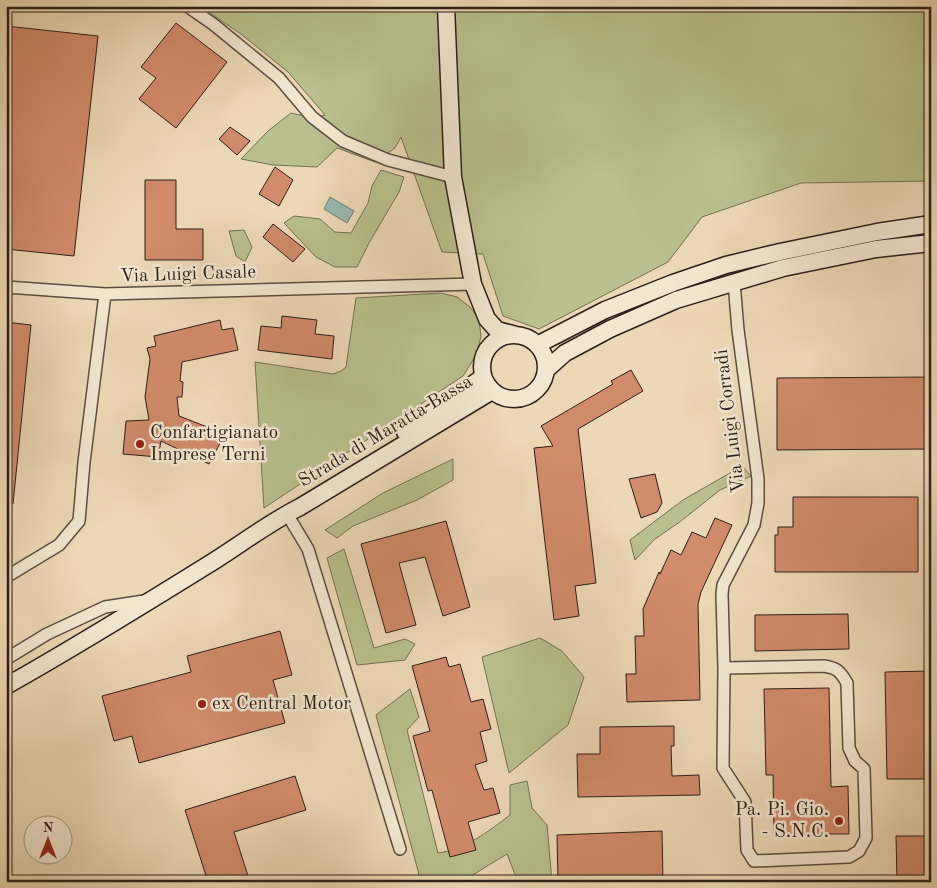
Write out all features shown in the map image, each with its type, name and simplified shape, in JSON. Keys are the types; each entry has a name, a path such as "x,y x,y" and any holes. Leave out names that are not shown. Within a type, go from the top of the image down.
{"main road":[{"path":"446,6 453,177 473,284 487,319 498,330 531,340 537,345 546,361 546,370"},
{"path":"537,345 605,310 673,283 726,265 877,232 931,224"},
{"name":"Strada di Maratta Bassa","path":"487,319 486,351 482,359 481,368 483,377 492,392 501,397 521,399 530,395 538,388 544,380 546,370 565,353 610,329 676,300 783,268 876,249 931,242"},
{"path":"486,351 491,344 499,339 516,335"},
{"name":"Strada di Maratta Bassa","path":"294,510 483,377"},
{"name":"Strada di Maratta Bassa","path":"6,686 151,600 294,510 492,392"}],"street":[{"path":"187,6 213,24 279,78 312,117 343,141 388,160 453,177"},
{"name":"Via Luigi Corradi","path":"724,668 824,666 835,668 842,674 847,682 849,748 855,761 864,769 866,838 859,851 849,857 754,860 747,850 744,802 723,768 723,584 754,526 758,503 758,479 738,330 734,282"},
{"name":"Via Luigi Casale","path":"6,577 59,546 79,521 84,462 105,294 473,284"},
{"path":"6,287 105,294"},
{"path":"294,510 308,548 400,850"},
{"name":"Strada di Maratta Bassa","path":"6,659 47,634 105,607 151,600"}],"green space":[{"path":"200,6 931,6 931,181 801,183 702,217 668,262 539,329 503,316 483,254 442,252 401,137 395,148 375,162 337,148 317,167 273,165 241,159 268,131 291,113 313,118 325,115 288,72 241,34"},
{"path":"381,170 404,177 399,192 357,267 335,267 316,257 284,223 294,216 320,219 335,232 351,233 368,203 372,186"},
{"path":"244,230 252,247 245,262 236,256 229,231"},
{"path":"441,293 457,297 470,307 479,319 481,337 475,357 463,376 264,508 255,362 333,374 346,367 356,298"},
{"path":"453,459 453,480 417,500 353,526 337,538 325,530 383,493"},
{"path":"742,466 751,476 720,490 655,539 635,560 630,540 683,500"},
{"path":"344,549 374,648 405,639 415,644 405,660 357,665 327,558"},
{"path":"540,638 562,651 584,677 568,725 509,773 482,657"},
{"path":"410,689 419,717 407,730 438,853 467,844 510,815 510,785 527,781 532,808 547,825 552,882 518,882 507,854 471,876 437,882 421,882 376,715"}],"water":[{"path":"330,197 354,211 347,223 324,209"}],"building":[{"path":"176,23 227,62 176,128 139,99 156,78 141,67"},
{"path":"6,26 98,36 74,256 6,249"},
{"path":"230,127 250,141 237,155 219,139"},
{"path":"275,167 293,180 279,206 259,194"},
{"path":"145,180 176,180 176,229 203,229 203,260 145,260"},
{"path":"273,224 305,249 293,262 263,237"},
{"path":"282,316 317,320 315,334 334,336 332,359 258,350 261,326 281,328"},
{"path":"220,320 222,330 233,328 238,350 182,362 180,381 183,382 182,397 177,397 179,416 225,434 209,464 161,441 158,457 123,454 126,421 149,420 145,397 150,359 147,348 156,346 154,336"},
{"path":"6,322 31,325 13,504 6,504"},
{"path":"631,370 643,391 578,429 596,583 575,586 579,616 554,620 534,448 553,446 541,426 613,384 611,381"},
{"path":"931,377 931,449 777,450 777,378"},
{"path":"655,474 662,503 657,512 641,518 629,479"},
{"path":"793,497 918,497 918,572 775,572 775,535 778,535 778,527 793,527"},
{"path":"715,518 732,525 701,592 698,604 700,700 627,702 626,674 636,674 635,636 644,636 643,609 659,572 660,574 671,550 681,555 692,532 706,538"},
{"path":"446,521 470,607 443,616 425,557 399,563 416,625 386,633 361,544"},
{"path":"848,614 849,649 755,651 755,615"},
{"path":"280,631 292,675 273,680 285,723 139,763 132,736 114,741 102,696 191,672 187,656"},
{"path":"446,657 449,667 460,664 471,702 483,699 491,729 480,732 487,761 475,765 484,790 493,788 500,813 468,822 476,850 450,857 432,790 428,791 413,736 430,731 412,666"},
{"path":"931,671 931,779 887,779 885,672"},
{"path":"829,688 831,787 848,786 849,834 774,834 773,775 766,775 764,689"},
{"path":"674,726 674,746 671,746 672,776 699,775 700,795 578,797 577,754 600,754 600,727"},
{"path":"295,776 306,810 234,832 250,882 208,882 185,810"},
{"path":"662,831 663,882 558,882 557,835"},
{"path":"896,836 931,836 931,882 897,882"}],"place":[{"name":"Confartigianato Imprese Terni","path":"140,444"},
{"name":"ex Central Motor","path":"202,704"},
{"name":"Pa. Pi. Gio. - S.N.C.","path":"839,821"}]}
